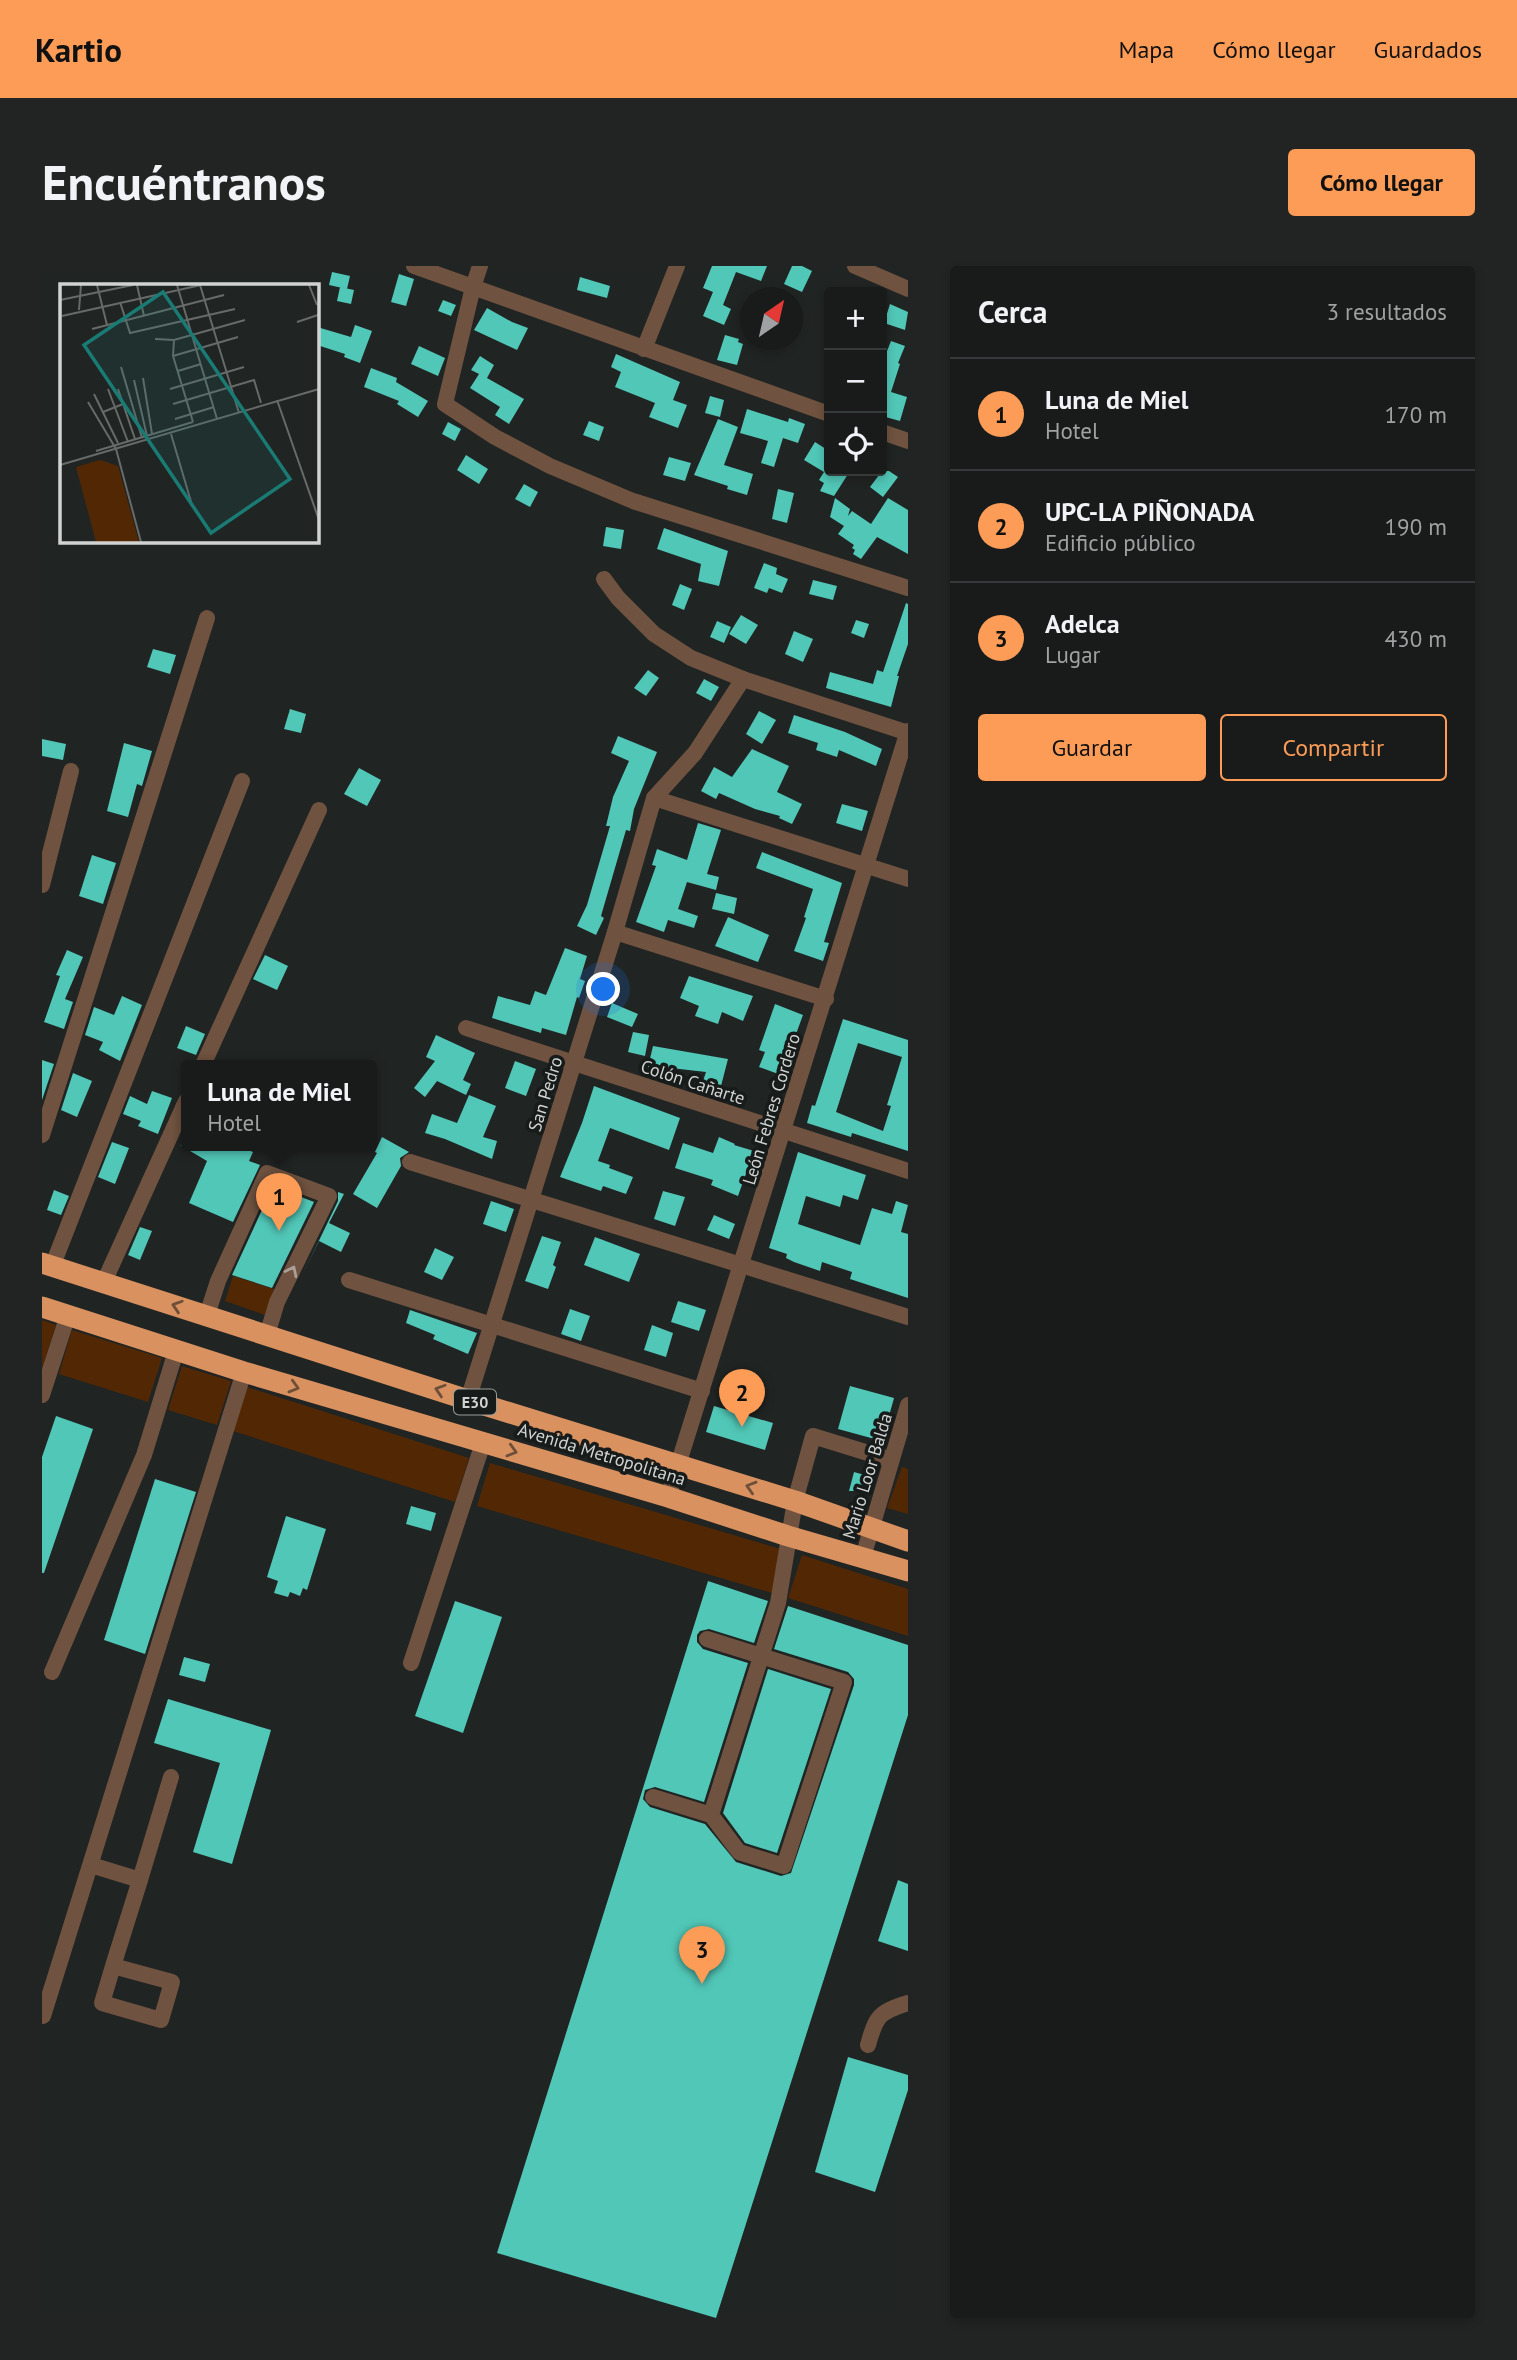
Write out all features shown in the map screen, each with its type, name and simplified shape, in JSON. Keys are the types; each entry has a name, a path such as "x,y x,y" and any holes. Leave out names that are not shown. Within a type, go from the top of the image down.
{"highway":[{"name":"E30","path":"47,1265 468,1400 795,1500 908,1541"},
{"name":"Avenida Metropolitana","path":"42,1307 244,1372 908,1571"}],"street":[{"path":"414,266 826,413"},
{"path":"481,266 473,287 445,404 495,437 550,466 633,501 908,588"},
{"path":"644,349 677,266"},
{"path":"855,266 908,289"},
{"path":"887,434 908,442"},
{"path":"604,579 618,598 653,634 691,658 743,679 908,733"},
{"path":"42,1135 207,618"},
{"path":"743,679 713,729 654,798 908,879"},
{"name":"León Febres Cordero","path":"668,1497 908,733"},
{"path":"42,885 71,771"},
{"path":"47,1265 242,781"},
{"name":"San Pedro","path":"468,1400 615,932 654,798"},
{"path":"205,1060 319,810"},
{"path":"615,932 826,999"},
{"name":"Colón Cañarte","path":"466,1028 908,1171"},
{"path":"104,1282 181,1112"},
{"path":"410,1162 908,1317"},
{"path":"207,1315 218,1281 267,1173 329,1196 277,1302 267,1335"},
{"path":"349,1280 702,1391"},
{"path":"42,1395 68,1315"},
{"path":"52,1672 144,1455 176,1351"},
{"path":"43,2016 244,1372"},
{"name":"Mario Loor Balda","path":"863,1557 908,1405"},
{"path":"711,1815 779,1604 795,1500 813,1436 891,1460"},
{"path":"411,1662 483,1443"},
{"path":"653,1797 711,1815 738,1852 784,1866 844,1682 707,1639"},
{"path":"113,1966 172,1982 161,2020 102,2003 113,1966 140,1880 171,1777"},
{"path":"91,1865 140,1880"},
{"path":"868,2045 876,2019 889,2008 908,2003"}],"shaded area":[{"path":"233,1276 274,1289 265,1315 225,1301"},
{"path":"42,1320 56,1325 42,1369"},
{"path":"72,1330 162,1358 148,1402 59,1374"},
{"path":"182,1366 231,1381 217,1425 168,1410"},
{"path":"247,1387 469,1458 455,1502 233,1431"},
{"path":"490,1463 784,1550 772,1593 477,1506"},
{"path":"902,1467 908,1469 908,1514 887,1508"},
{"path":"802,1555 908,1589 908,1636 788,1598"}],"building":[{"path":"712,266 767,266 761,281 736,272 723,305 731,309 724,325 703,316 713,292 703,288"},
{"path":"792,266 802,266 812,271 803,290 803,287 784,284"},
{"path":"332,272 350,276 347,289 329,285"},
{"path":"399,274 414,279 406,306 391,302"},
{"path":"580,277 610,286 607,298 577,290"},
{"path":"340,287 354,290 351,304 337,301"},
{"path":"443,300 456,305 451,316 438,311"},
{"path":"890,304 908,312 905,330 887,324"},
{"path":"487,308 528,328 517,350 474,330"},
{"path":"355,325 372,331 360,363 344,357 345,354 318,345 318,327 351,337"},
{"path":"725,335 739,339 741,350 737,365 717,360"},
{"path":"891,341 905,346 891,392 907,397 900,421 887,417 887,351"},
{"path":"419,346 445,358 438,376 411,364"},
{"path":"616,354 680,382 673,400 687,405 678,428 649,417 655,403 615,387 621,372 611,367"},
{"path":"480,356 494,365 487,378 524,399 509,424 495,415 500,407 470,388 479,374 471,370"},
{"path":"371,368 397,378 396,382 428,401 418,417 397,404 399,401 364,387"},
{"path":"710,396 724,400 720,417 705,413"},
{"path":"747,409 788,422 789,418 805,424 798,443 783,438 774,467 761,463 768,441 740,433"},
{"path":"718,419 738,427 724,465 753,474 747,495 694,475"},
{"path":"589,421 604,427 599,441 583,435"},
{"path":"448,422 461,429 455,441 442,434"},
{"path":"815,442 824,448 824,472 804,460"},
{"path":"466,455 488,469 479,484 457,470"},
{"path":"669,457 691,463 685,481 663,475"},
{"path":"887,471 898,477 883,497 870,487 878,476 887,476"},
{"path":"824,472 824,476 847,476 834,496 820,491 824,483 819,480"},
{"path":"524,484 538,492 530,507 515,499"},
{"path":"778,489 794,493 787,523 772,519"},
{"path":"835,498 850,509 848,516 852,511 871,524 888,498 908,510 908,554 877,537 861,559 853,554 854,545 838,534 844,526 830,517"},
{"path":"606,527 624,530 621,549 603,546"},
{"path":"664,528 728,551 719,586 698,581 701,564 657,549"},
{"path":"764,563 777,568 776,574 788,579 782,593 769,588 767,593 754,588"},
{"path":"813,580 837,586 833,600 809,594"},
{"path":"680,584 692,589 684,610 672,605"},
{"path":"906,603 908,644 897,676 891,707 826,688 830,672 873,684 877,670 883,672"},
{"path":"741,615 758,625 746,644 729,634"},
{"path":"856,620 869,624 864,638 851,633"},
{"path":"717,621 731,627 724,643 710,637"},
{"path":"794,631 813,639 803,662 785,654"},
{"path":"153,649 176,655 170,674 147,667"},
{"path":"648,670 659,678 646,696 634,688"},
{"path":"704,679 719,687 711,701 696,693"},
{"path":"290,709 306,714 301,733 284,729"},
{"path":"759,711 776,720 762,744 746,734"},
{"path":"794,715 845,732 882,749 876,766 839,750 837,757 816,750 818,743 788,733"},
{"path":"618,736 657,752 634,809 630,831 626,830 601,916 604,918 596,935 577,926 587,905 610,826 606,826 613,797 629,761 611,753"},
{"path":"42,739 66,744 63,760 42,756"},
{"path":"124,743 152,751 142,786 137,784 128,817 107,811"},
{"path":"752,749 789,766 777,792 802,804 792,824 779,818 780,816 755,809 719,793 716,799 701,791 714,767 732,777"},
{"path":"359,768 381,780 367,806 344,794"},
{"path":"842,804 868,811 862,831 836,823"},
{"path":"698,823 721,830 707,874 719,877 716,890 687,882 678,909 698,916 694,928 668,920 664,932 636,922 656,866 652,865 657,849 687,860"},
{"path":"762,852 842,883 824,942 829,943 823,961 794,951 813,889 756,868"},
{"path":"92,855 116,863 103,904 79,896"},
{"path":"716,893 737,898 734,914 712,909"},
{"path":"728,917 769,935 758,962 715,946"},
{"path":"565,948 587,956 580,979 585,981 579,998 577,997 566,1035 542,1028 541,1033 492,1018 498,996 530,1005 535,991 546,995"},
{"path":"67,950 83,957 65,999 73,1002 64,1029 44,1022 60,976 56,975"},
{"path":"265,955 288,966 277,990 253,979"},
{"path":"689,976 753,996 743,1021 722,1012 718,1024 695,1016 699,1006 680,998"},
{"path":"122,996 142,1005 120,1061 99,1050 103,1042 85,1035 94,1007 114,1015"},
{"path":"612,1003 638,1014 632,1027 607,1017"},
{"path":"775,1004 803,1015 781,1075 759,1067 765,1052 759,1050"},
{"path":"843,1019 908,1040 908,1151 852,1133 851,1137 807,1123 812,1105 815,1106","holes":["858,1043 902,1057 887,1105 891,1106 883,1131 836,1112"]},
{"path":"186,1026 205,1034 196,1055 177,1048"},
{"path":"633,1032 649,1035 645,1056 628,1052"},
{"path":"436,1035 475,1053 463,1080 471,1084 466,1095 437,1081 425,1097 414,1088 435,1061 426,1057"},
{"path":"653,1046 728,1059 721,1086 703,1081 706,1072 671,1068 670,1072 648,1067"},
{"path":"42,1060 54,1064 42,1100"},
{"path":"515,1061 536,1069 526,1096 505,1088"},
{"path":"73,1073 92,1081 77,1117 61,1110"},
{"path":"594,1086 680,1118 669,1150 610,1128 598,1161 633,1177 626,1194 603,1186 601,1191 560,1177"},
{"path":"152,1091 172,1098 158,1134 138,1126 141,1121 123,1114 130,1096 147,1104"},
{"path":"469,1095 496,1106 483,1137 497,1141 492,1159 425,1133 432,1114 457,1123"},
{"path":"382,1137 409,1152 400,1158 401,1166 377,1208 353,1194 377,1153"},
{"path":"719,1137 754,1151 738,1196 711,1185 713,1180 675,1168 683,1143 713,1153"},
{"path":"112,1142 129,1148 115,1184 98,1177"},
{"path":"190,1151 251,1151 253,1152 249,1161 260,1165 233,1222 189,1203 207,1161"},
{"path":"798,1152 866,1175 858,1200 843,1195 840,1207 806,1196 798,1224 860,1245 872,1208 892,1214 896,1201 908,1205 901,1232 908,1234 908,1298 850,1279 852,1272 822,1262 820,1271 794,1262 786,1258 787,1254 769,1248"},
{"path":"273,1186 314,1202 272,1288 232,1275"},
{"path":"54,1190 69,1196 61,1215 47,1210"},
{"path":"663,1191 685,1197 675,1226 654,1219"},
{"path":"338,1192 344,1194 329,1223 350,1233 341,1252 319,1241 301,1278 338,1201"},
{"path":"491,1201 514,1209 506,1232 483,1224"},
{"path":"714,1215 735,1224 729,1239 707,1230"},
{"path":"140,1227 152,1231 140,1260 128,1255"},
{"path":"542,1236 561,1242 548,1289 525,1281"},
{"path":"595,1237 640,1254 629,1282 584,1265"},
{"path":"435,1248 454,1257 442,1280 424,1272"},
{"path":"678,1301 706,1310 699,1331 671,1322"},
{"path":"570,1309 590,1316 581,1341 561,1334"},
{"path":"410,1310 477,1333 468,1354 433,1339 435,1335 406,1323"},
{"path":"652,1325 673,1333 666,1357 644,1350"},
{"path":"850,1386 894,1398 882,1441 838,1429"},
{"path":"714,1406 773,1423 765,1450 706,1432"},
{"path":"56,1416 93,1429 42,1573 42,1457"},
{"path":"854,1472 868,1476 864,1491 849,1491"},
{"path":"155,1479 196,1492 145,1654 104,1640"},
{"path":"411,1506 436,1513 431,1531 406,1524"},
{"path":"286,1516 326,1529 307,1590 303,1588 300,1596 290,1592 288,1597 274,1593 278,1581 267,1577"},
{"path":"708,1581 768,1601 754,1643 709,1629 700,1631 697,1635 697,1642 703,1649 748,1663 704,1802 655,1787 645,1790 643,1799 650,1807 705,1824 736,1862 781,1876 791,1873 854,1685 854,1679 848,1672 774,1649 788,1606 908,1645 908,1715 716,2318 497,2253"},
{"path":"455,1601 502,1617 463,1733 415,1716"},
{"path":"184,1657 210,1664 205,1682 179,1675"},
{"path":"768,1669 831,1689 777,1853 745,1843 723,1813"},
{"path":"168,1699 271,1730 232,1864 193,1852 220,1763 154,1743"},
{"path":"898,1880 908,1884 908,1951 878,1941"},
{"path":"848,2057 908,2075 908,2090 875,2192 815,2172"}],"place":[{"name":"Luna de Miel","path":"279,1231"},
{"name":"UPC-LA PIÑONADA","path":"742,1427"},
{"name":"Adelca","path":"702,1984"}]}
